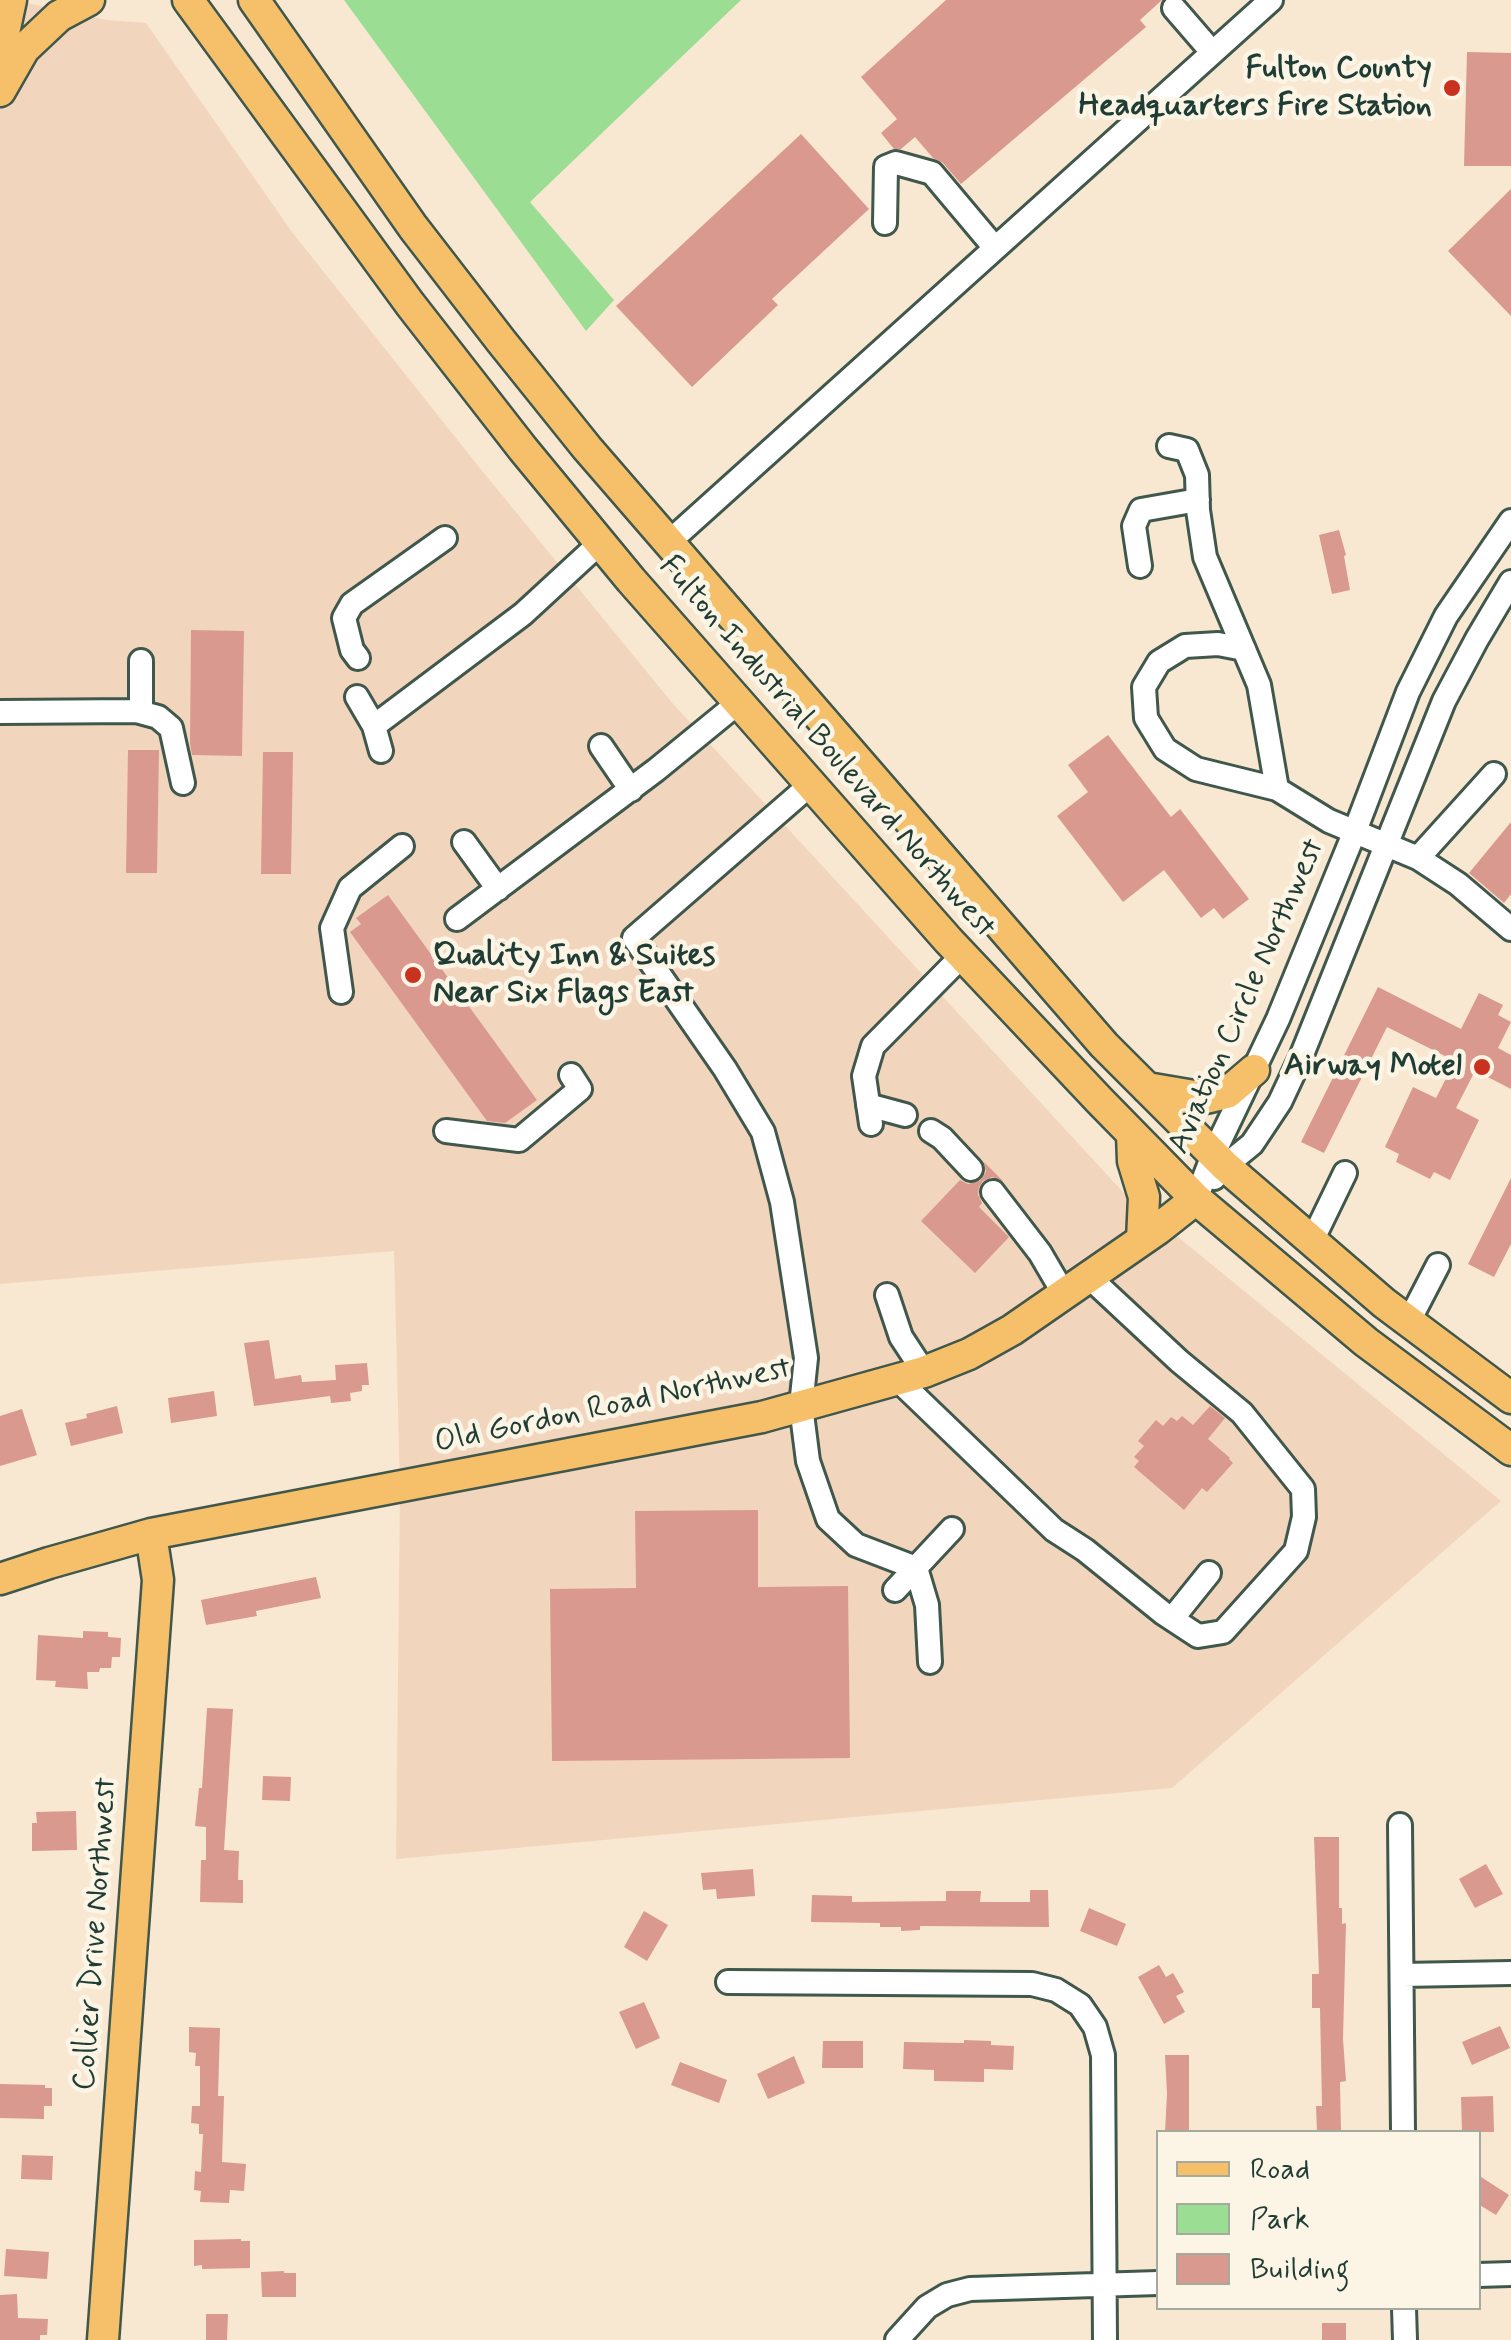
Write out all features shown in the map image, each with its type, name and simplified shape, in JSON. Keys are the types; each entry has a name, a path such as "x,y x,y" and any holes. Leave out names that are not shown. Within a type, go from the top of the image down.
{"main road":[{"path":"0,52 11,0"},
{"path":"0,92 24,50 59,16 89,0"},
{"name":"Fulton Industrial Boulevard Northwest","path":"254,0 413,227 587,448 1092,1030 1219,1161 1409,1322 1511,1398"},
{"name":"Fulton Industrial Boulevard Northwest","path":"183,2 410,304 600,543 962,956 1196,1199 1366,1342 1511,1450"},
{"path":"1147,1088 1206,1098 1227,1093 1254,1070"},
{"path":"1132,1134 1133,1161 1144,1197 1142,1240"},
{"name":"Old Gordon Road Northwest","path":"0,1580 151,1534 762,1417 910,1376 970,1354 1012,1330 1196,1199"},
{"name":"Collier Drive Northwest","path":"102,2340 158,1580 151,1534"}],"street":[{"path":"669,542 1270,0"},
{"path":"1174,8 1212,52"},
{"path":"885,223 886,168 896,162 932,173 995,248"},
{"path":"1169,446 1187,450 1197,476 1205,557 1259,686 1277,789"},
{"path":"1140,566 1134,526 1140,510 1198,500"},
{"name":"Aviation Circle Northwest","path":"1196,1199 1219,1161 1408,692 1446,616 1508,532"},
{"path":"358,658 352,650 344,618 352,604 445,538"},
{"path":"374,726 523,614 600,543"},
{"name":"Aviation Circle Northwest","path":"1219,1161 1252,1144 1280,1102 1444,701 1511,582"},
{"path":"1244,649 1218,644 1185,646 1159,662 1144,688 1146,718 1165,749 1196,769 1277,789 1329,821 1418,858 1458,884 1511,929"},
{"path":"141,660 142,712"},
{"path":"357,696 374,726 381,752"},
{"path":"457,920 631,790 738,703"},
{"path":"0,712 142,712 158,717 171,728 182,783"},
{"path":"601,746 631,790"},
{"path":"1418,858 1494,774"},
{"path":"810,785 634,938 725,1069 763,1132 782,1202 806,1358 802,1406 808,1460 828,1520 856,1544 916,1568"},
{"path":"464,842 498,889"},
{"path":"341,992 332,928 350,888 402,846"},
{"path":"905,1116 869,1114 864,1076 874,1046 962,956"},
{"path":"446,1130 519,1140 580,1089 571,1075"},
{"path":"931,1131 971,1168"},
{"path":"1312,1241 1345,1174"},
{"path":"887,1296 910,1376 1054,1530 1198,1636 1223,1632 1296,1551 1304,1517 1303,1489 1242,1413 1179,1361 1076,1286 1040,1253 993,1192"},
{"path":"1409,1322 1438,1265"},
{"path":"895,1590 952,1529"},
{"path":"916,1568 927,1604 930,1662"},
{"path":"1172,1619 1209,1573"},
{"path":"1400,1826 1403,2130"},
{"path":"1402,1975 1511,1973"},
{"path":"728,1982 1032,1984 1056,1990 1080,2005 1096,2027 1102,2055 1105,2340"},
{"path":"1481,2274 1511,2274"},
{"path":"897,2340 927,2307 970,2288 1156,2283"},
{"path":"1404,2310 1405,2340"}],"shaded area":[{"path":"13,0 107,20 146,23 292,232 674,705 1123,1192 1501,1501 1172,1788 396,1859 400,1489 394,1251 0,1284 0,10"}],"green space":[{"path":"344,0 741,0 530,202 614,300 586,331"}],"building":[{"path":"946,0 1162,0 1140,20 1146,27 961,184 915,137 901,149 894,149 881,133 897,119 861,77"},
{"path":"1467,52 1511,53 1511,166 1464,166"},
{"path":"801,134 869,209 772,299 778,305 692,387 616,306"},
{"path":"1511,189 1511,316 1448,251"},
{"path":"1339,530 1350,590 1332,594 1319,535"},
{"path":"191,630 244,631 242,756 192,755"},
{"path":"1108,735 1171,817 1180,809 1249,899 1223,919 1214,908 1201,918 1164,870 1123,902 1057,816 1088,792 1068,765"},
{"path":"128,750 159,750 157,873 126,873"},
{"path":"263,752 293,752 291,874 261,874"},
{"path":"1511,822 1511,894 1504,903 1469,873"},
{"name":"Quality Inn & Suites Near Six Flags East","path":"388,895 537,1100 505,1123 487,1121 350,932 361,924 356,918"},
{"name":"Airway Motel","path":"1378,987 1461,1029 1479,993 1503,1005 1498,1015 1511,1022 1498,1048 1511,1055 1511,1089 1474,1073 1456,1108 1479,1120 1450,1180 1434,1172 1430,1179 1396,1162 1399,1154 1385,1147 1413,1087 1436,1098 1455,1061 1387,1027 1324,1153 1301,1142"},
{"path":"984,1162 1003,1181 992,1177 983,1181 979,1187 979,1207 1009,1237 975,1273 921,1221 960,1180 968,1184 980,1181 986,1172"},
{"path":"1511,1178 1511,1244 1494,1277 1468,1264"},
{"path":"269,1340 275,1379 301,1375 302,1382 336,1380 335,1365 367,1363 369,1385 350,1393 351,1401 331,1403 330,1396 254,1406 244,1343"},
{"path":"214,1391 217,1416 171,1423 168,1398"},
{"path":"117,1406 123,1433 71,1446 65,1423"},
{"path":"1210,1406 1225,1418 1208,1439 1233,1463 1207,1492 1202,1488 1184,1510 1134,1467 1139,1461 1134,1457 1144,1446 1138,1441 1156,1420 1163,1426 1171,1417 1177,1421 1182,1416 1193,1425"},
{"path":"22,1409 37,1455 0,1466 0,1416"},
{"path":"758,1510 758,1587 848,1586 850,1758 552,1761 550,1589 636,1588 635,1511"},
{"path":"316,1577 321,1598 206,1625 201,1600"},
{"path":"83,1631 108,1632 108,1637 121,1638 120,1657 112,1657 111,1668 87,1672 88,1689 55,1687 56,1681 36,1680 38,1635 83,1638"},
{"path":"207,1708 233,1709 224,1850 239,1851 238,1880 243,1880 243,1903 200,1902 206,1827 195,1826 202,1788"},
{"path":"263,1776 291,1777 290,1801 262,1800"},
{"path":"76,1811 77,1850 32,1851 36,1812"},
{"path":"1314,1837 1339,1837 1339,1908 1342,1924 1346,1923 1346,2081 1340,2082 1341,2130 1317,2130 1316,2106 1322,2106 1320,2008 1312,2008 1312,1974 1319,1974"},
{"path":"1486,1864 1503,1894 1475,1908 1459,1879"},
{"path":"753,1869 755,1896 717,1899 716,1889 703,1890 701,1873"},
{"path":"1030,1890 1048,1890 1049,1927 920,1926 920,1930 901,1931 901,1927 880,1927 880,1923 811,1922 812,1895 852,1896 852,1902 946,1901 946,1891 981,1891 980,1902 1030,1902"},
{"path":"1089,1908 1126,1924 1117,1946 1080,1931"},
{"path":"644,1911 668,1925 647,1961 624,1947"},
{"path":"1159,1965 1166,1977 1173,1973 1184,1992 1176,1996 1185,2012 1164,2024 1138,1977"},
{"path":"644,2002 660,2038 636,2049 619,2012"},
{"path":"1500,2026 1510,2048 1472,2065 1462,2042"},
{"path":"189,2027 220,2028 218,2096 224,2096 222,2162 246,2164 244,2191 230,2190 229,2203 200,2202 201,2191 194,2190 195,2171 201,2172 203,2134 199,2134 199,2124 191,2123 192,2106 200,2106 200,2066 195,2066 196,2053 189,2052"},
{"path":"964,2040 1014,2046 1013,2070 984,2069 984,2082 934,2081 934,2070 903,2069 904,2042"},
{"path":"823,2041 863,2041 863,2068 822,2068"},
{"path":"1165,2055 1189,2055 1189,2130 1165,2130"},
{"path":"794,2056 805,2083 768,2099 757,2074"},
{"path":"680,2062 727,2080 719,2103 671,2085"},
{"path":"0,2084 45,2085 52,2088 52,2106 44,2106 44,2119 0,2118"},
{"path":"1493,2096 1494,2132 1462,2130 1461,2097"},
{"path":"22,2155 53,2156 52,2180 21,2179"},
{"path":"1481,2177 1509,2195 1496,2215 1481,2206"},
{"path":"194,2240 250,2241 250,2268 194,2266"},
{"path":"6,2249 49,2252 47,2279 4,2276"},
{"path":"261,2272 296,2273 296,2297 262,2297"},
{"path":"17,2294 18,2318 48,2319 47,2335 40,2335 40,2340 0,2340 0,2295"},
{"path":"206,2314 228,2314 227,2340 206,2340"},
{"path":"1322,2323 1346,2323 1346,2340 1322,2340"}],"place":[{"name":"Fulton County Headquarters Fire Station","path":"1452,88"},
{"name":"Quality Inn & Suites Near Six Flags East","path":"413,975"},
{"name":"Airway Motel","path":"1482,1067"}]}
